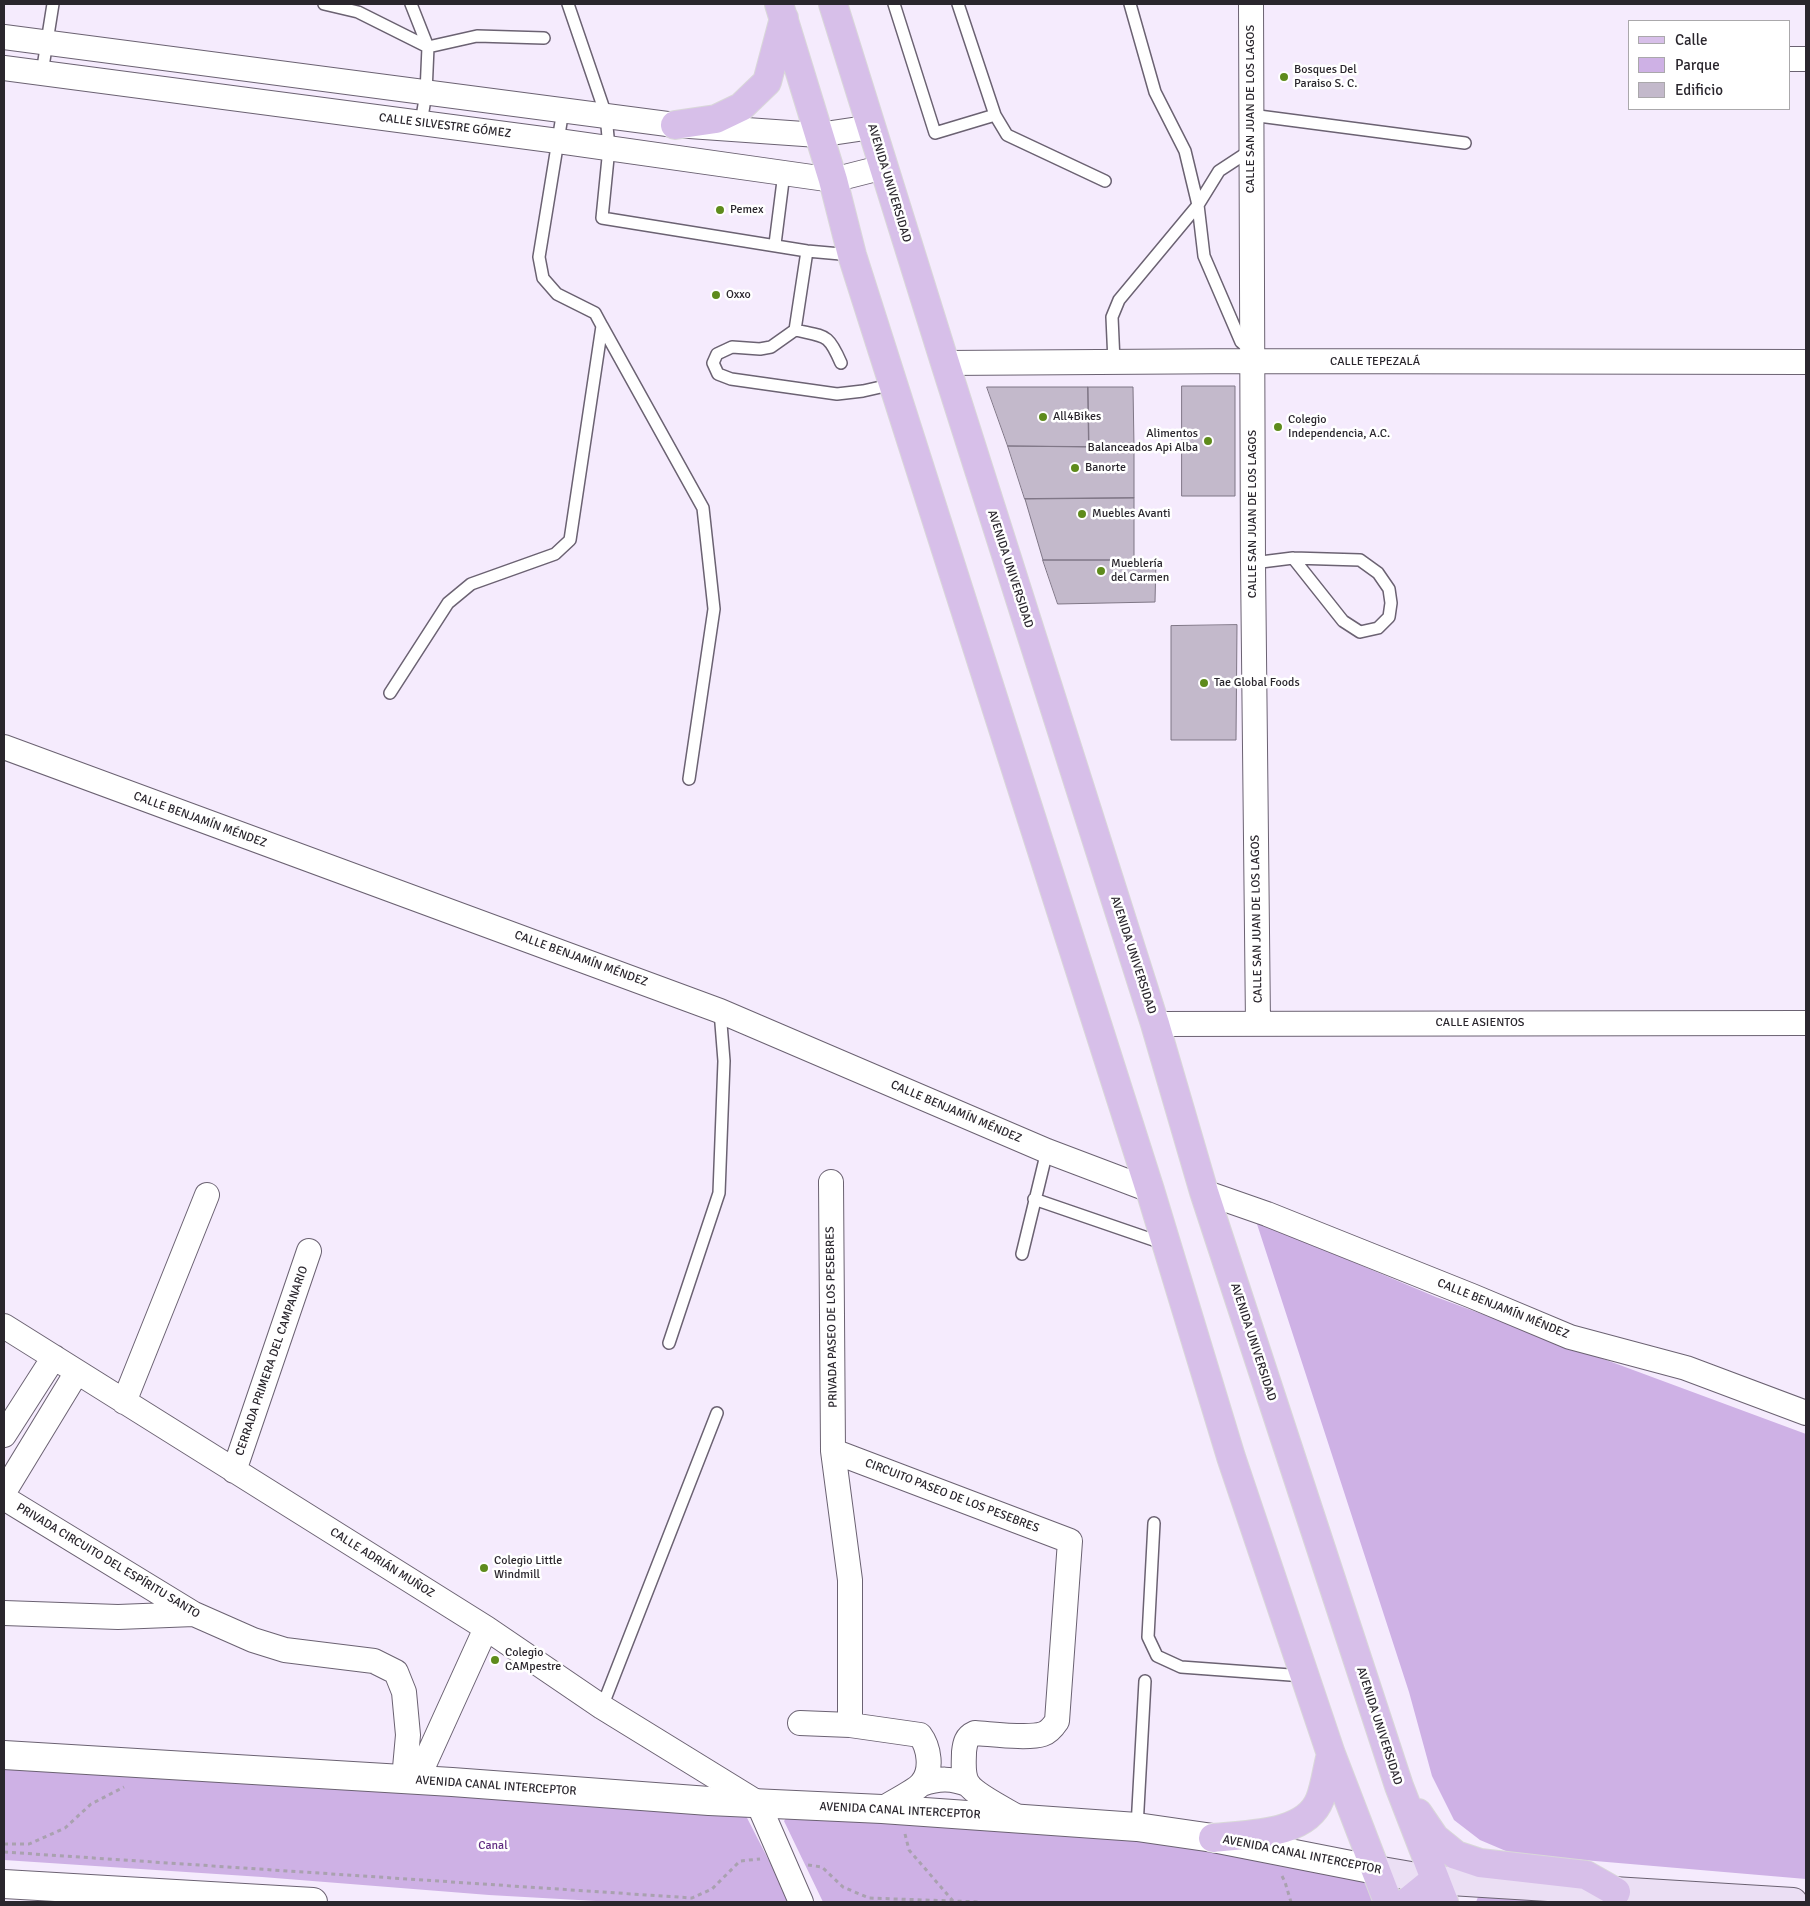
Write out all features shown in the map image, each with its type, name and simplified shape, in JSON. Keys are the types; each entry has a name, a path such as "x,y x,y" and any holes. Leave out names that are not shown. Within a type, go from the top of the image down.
{"main road":[{"name":"AVENIDA UNIVERSIDAD","path":"834,4 945,363 1155,1024 1204,1192 1399,1786 1439,1891"},
{"path":"675,125 716,119 741,107 767,82 781,11"},
{"path":"781,11 833,180 852,255 1150,1190 1231,1457 1331,1754 1388,1902"},
{"path":"1213,1838 1284,1828 1305,1820 1320,1801 1331,1754"},
{"path":"1399,1786 1435,1838 1456,1855 1480,1863 1586,1875 1616,1892"},
{"name":"AVENIDA CANAL INTERCEPTOR","path":"1376,1870 1439,1891 1616,1892 1793,1902"},
{"path":"1407,1902 1439,1891"}],"street":[{"name":"CALLE SAN JUAN DE LOS LAGOS","path":"1251,4 1253,563 1258,1024"},
{"path":"4,37 675,125 818,135 872,127"},
{"path":"1790,59 1806,59"},
{"name":"CALLE SILVESTRE GÓMEZ","path":"4,68 558,141 833,180 884,167"},
{"name":"CALLE TEPEZALÁ","path":"945,363 1114,362 1252,357 1806,362"},
{"name":"CALLE BENJAMÍN MÉNDEZ","path":"4,748 720,1011 1047,1151 1150,1190"},
{"name":"CALLE ASIENTOS","path":"1155,1024 1806,1023"},
{"name":"PRIVADA PASEO DE LOS PESEBRES","path":"831,1182 833,1452"},
{"name":"CALLE BENJAMÍN MÉNDEZ","path":"1204,1192 1276,1218 1570,1337 1686,1368 1806,1412"},
{"path":"124,1402 207,1194"},
{"name":"CERRADA PRIMERA DEL CAMPANARIO","path":"234,1471 309,1251"},
{"name":"CALLE ADRIÁN MUÑOZ","path":"4,1326 486,1628 602,1707 758,1803"},
{"path":"4,1435 54,1358"},
{"path":"4,1492 77,1372"},
{"path":"833,1452 850,1580 850,1725"},
{"name":"CIRCUITO PASEO DE LOS PESEBRES","path":"833,1452 1070,1541 1056,1720 1053,1727 1045,1734 1035,1736 975,1733 969,1736 965,1745 964,1763 964,1772 969,1785"},
{"name":"PRIVADA CIRCUITO DEL ESPÍRITU SANTO","path":"4,1498 194,1614 253,1640 285,1650 374,1661 396,1672 404,1692 411,1780"},
{"path":"4,1613 118,1617 194,1614"},
{"path":"411,1780 486,1628"},
{"path":"800,1723 850,1725 920,1735 928,1750 928,1767 922,1784"},
{"name":"AVENIDA CANAL INTERCEPTOR","path":"4,1755 758,1803 882,1809 1137,1827 1213,1838 1376,1870"},
{"path":"882,1809 922,1784 942,1779 951,1779 969,1785 986,1798 1021,1819"},
{"path":"758,1803 801,1902"},
{"path":"4,1884 181,1899 313,1902"}],"lane":[{"path":"42,73 53,4"},
{"path":"324,4 358,12 428,48 477,36 544,38"},
{"path":"410,4 428,48 426,93 421,123"},
{"path":"568,4 606,115 609,148 602,218 775,244 807,251 852,255"},
{"path":"894,4 935,133 995,115"},
{"path":"958,4 995,115 1007,135 1105,181"},
{"path":"1130,4 1154,92 1185,151 1198,205 1204,256 1241,342 1252,357"},
{"path":"563,110 539,257 543,278 557,294 595,313 703,508 714,608 689,779"},
{"path":"1251,115 1465,143"},
{"path":"1114,362 1112,317 1119,300 1198,205 1219,171 1252,150"},
{"path":"775,244 784,173"},
{"path":"795,330 807,251"},
{"path":"390,693 448,603 471,584 555,554 570,540 602,326"},
{"path":"842,363 832,343 823,336 795,330 771,346 760,349 732,347 717,354 713,362 718,374 731,379 837,394 863,391 894,384"},
{"path":"1253,563 1293,558 1360,560 1378,573 1389,589 1391,603 1389,617 1378,628 1360,632 1343,621 1293,558"},
{"path":"669,1343 719,1194 724,1061 720,1011"},
{"path":"1022,1254 1047,1151"},
{"path":"1034,1199 1166,1244"},
{"path":"602,1707 717,1413"},
{"path":"1154,1523 1148,1637 1157,1656 1181,1667 1304,1676"},
{"path":"1137,1827 1144,1681"}],"path":[{"path":"4,1844 30,1844 65,1828 91,1804 125,1786"},
{"path":"904,1828 909,1850 953,1901"},
{"path":"4,1852 692,1898 712,1889 740,1862 758,1858 822,1867 843,1887 869,1898 981,1902"},
{"path":"1281,1875 1291,1902"}],"green space":[{"path":"1256,1221 1436,1297 1806,1434 1806,1879 1513,1854 1480,1840 1454,1820 1432,1776 1409,1692"},
{"name":"Canal","path":"4,1766 743,1810 786,1894 786,1902 614,1902 489,1895 262,1877 4,1860"},
{"path":"791,1812 1160,1837 1364,1868 1374,1902 823,1902 784,1821"},
{"path":"1480,1892 1650,1902 1476,1902"}],"building":[{"name":"Alimentos Balanceados Api Alba","path":"1182,386 1235,386 1235,496 1182,496"},
{"name":"All4Bikes","path":"987,387 1088,387 1089,447 1008,446"},
{"path":"1088,387 1133,387 1134,447 1089,447"},
{"name":"Banorte","path":"1008,446 1134,447 1134,498 1025,499"},
{"name":"Muebles Avanti","path":"1134,498 1134,560 1043,560 1025,499"},
{"name":"Mueblería del Carmen","path":"1043,560 1156,560 1155,602 1058,604"},
{"name":"Tae Global Foods","path":"1237,625 1236,740 1171,740 1171,626"}],"place":[{"name":"Bosques Del Paraiso S. C.","path":"1284,77"},
{"name":"Pemex","path":"720,210"},
{"name":"Oxxo","path":"716,295"},
{"name":"All4Bikes","path":"1043,417"},
{"name":"Colegio Independencia, A.C.","path":"1278,427"},
{"name":"Alimentos Balanceados Api Alba","path":"1208,441"},
{"name":"Banorte","path":"1075,468"},
{"name":"Muebles Avanti","path":"1082,514"},
{"name":"Mueblería del Carmen","path":"1101,571"},
{"name":"Tae Global Foods","path":"1204,683"},
{"name":"Colegio Little Windmill","path":"484,1568"},
{"name":"Colegio CAMpestre","path":"495,1660"}]}
